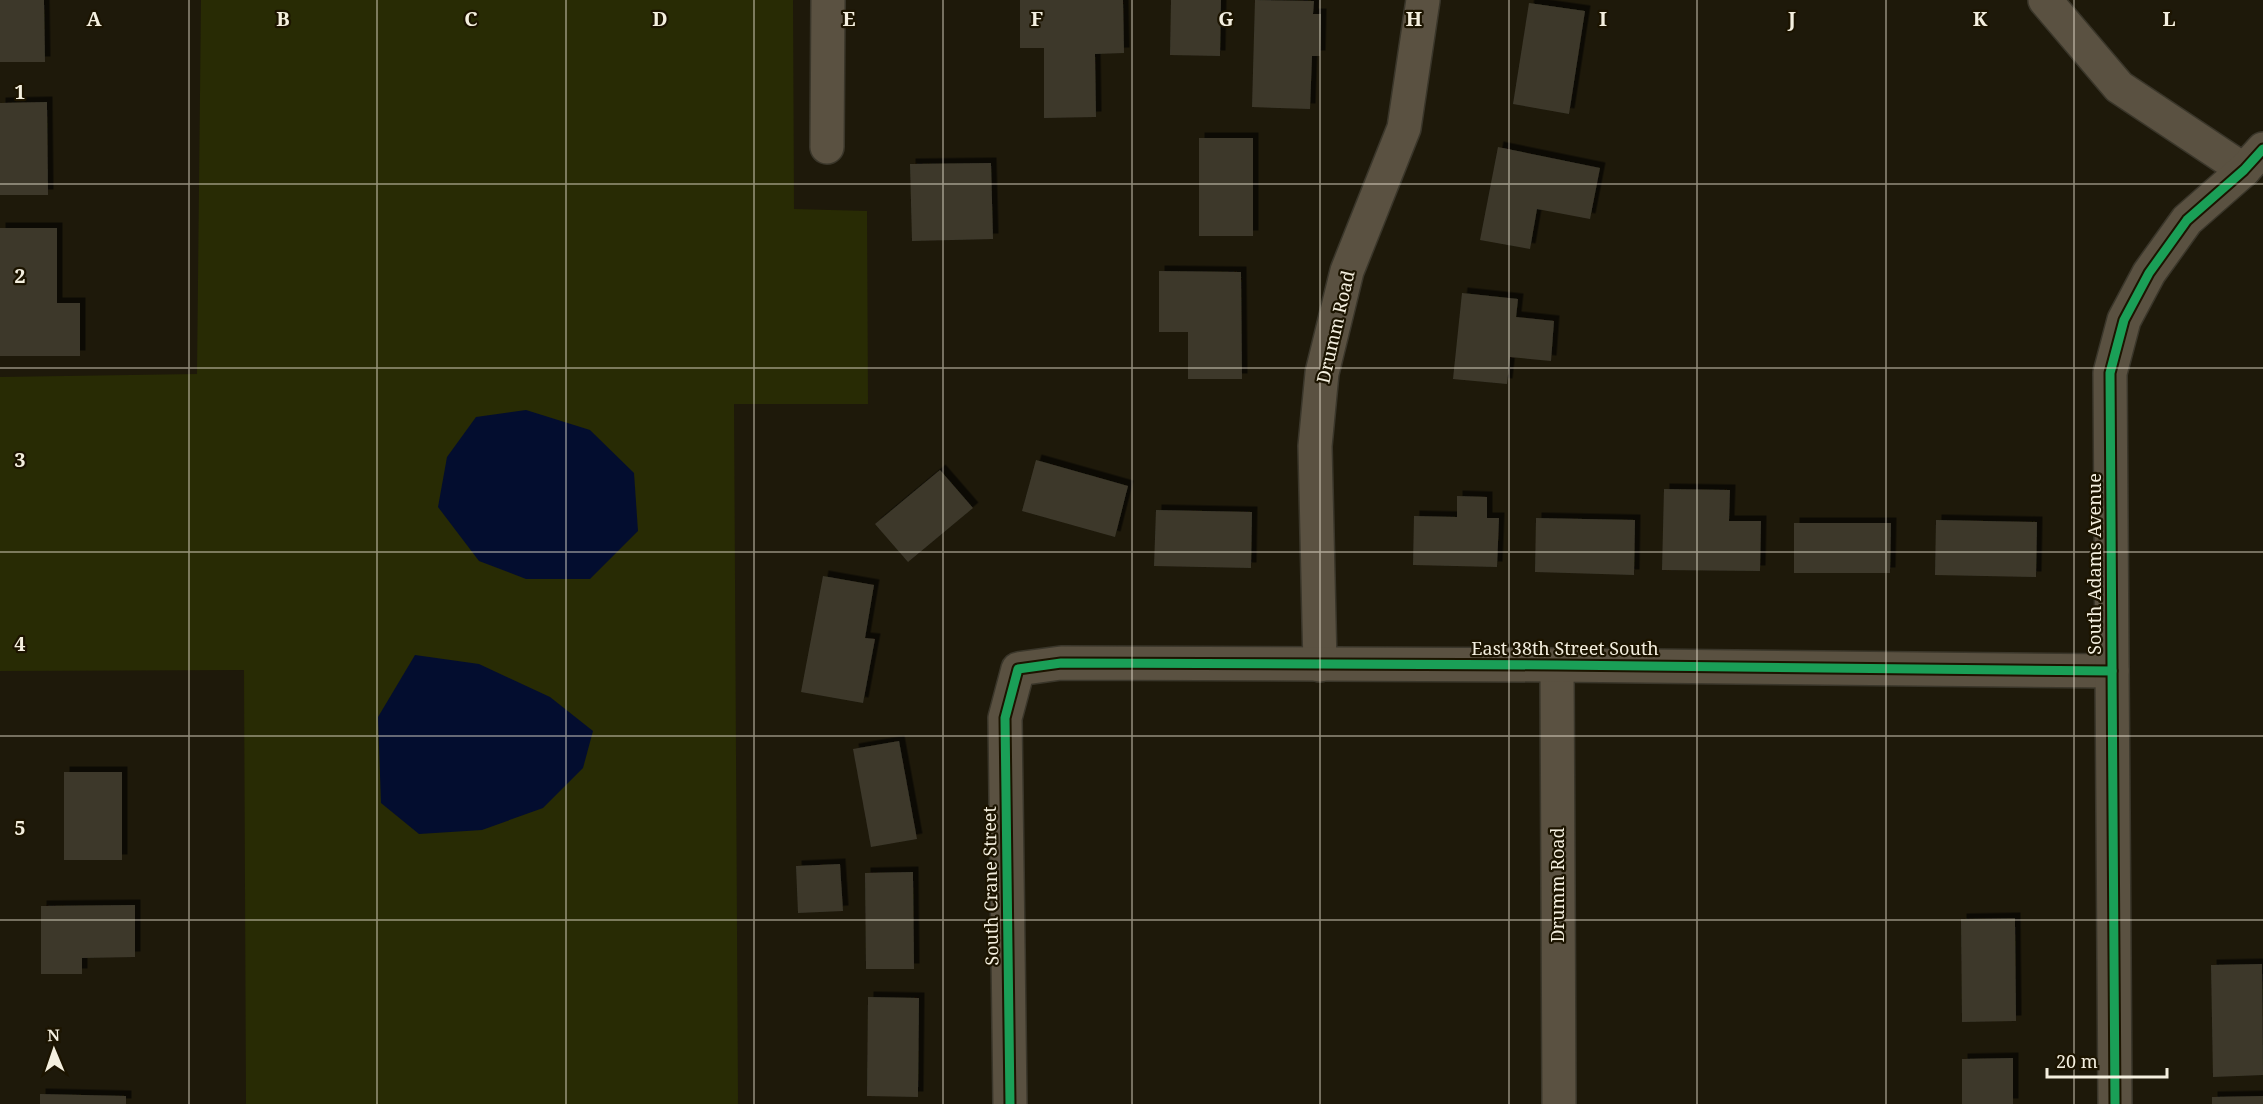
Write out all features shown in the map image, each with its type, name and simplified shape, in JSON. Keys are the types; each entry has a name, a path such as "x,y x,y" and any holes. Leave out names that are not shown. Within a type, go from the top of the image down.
{"street":[{"path":"827,147 828,0"},
{"name":"Drumm Road","path":"1320,665 1315,446 1322,373 1347,272 1404,128 1423,0"},
{"path":"2044,0 2119,87 2253,159"},
{"name":"South Adams Avenue","path":"2115,1104 2110,373 2124,320 2149,273 2187,219 2253,159"},
{"name":"East 38th Street South","path":"1018,669 1061,663 2112,671"},
{"name":"Drumm Road","path":"1557,665 1559,1104"},
{"name":"South Crane Street","path":"1010,1104 1005,718 1018,669"}],"green space":[{"path":"201,0 793,0 794,209 867,211 868,404 734,404 738,1104 246,1104 244,670 0,671 0,377 197,374"}],"water":[{"path":"526,410 590,430 634,473 638,531 590,579 526,579 479,561 438,507 447,457 476,417"},
{"path":"415,655 479,664 550,697 593,731 583,768 543,808 482,830 419,834 381,803 378,717"}],"building":[{"path":"0,0 44,0 45,62 0,62"},
{"path":"1020,0 1123,0 1124,53 1095,54 1096,117 1044,118 1044,48 1020,48"},
{"path":"1171,0 1221,0 1220,56 1170,55"},
{"path":"1255,0 1314,1 1313,14 1321,14 1320,56 1312,56 1310,109 1252,107"},
{"path":"1529,3 1585,11 1569,114 1513,104"},
{"path":"47,102 48,195 0,195 0,103"},
{"path":"1199,138 1253,138 1253,236 1199,236"},
{"path":"1498,147 1600,168 1590,219 1537,209 1530,249 1480,240"},
{"path":"991,163 993,239 912,241 910,164"},
{"path":"0,228 57,228 57,303 80,303 80,356 0,356"},
{"path":"1159,271 1241,272 1242,379 1188,379 1188,332 1159,332"},
{"path":"1462,293 1518,299 1516,317 1554,321 1551,361 1510,357 1507,384 1453,379"},
{"path":"1036,460 1128,486 1115,537 1022,511"},
{"path":"940,470 973,508 908,562 875,524"},
{"path":"1664,489 1730,490 1729,521 1761,521 1760,571 1662,570"},
{"path":"1457,496 1487,497 1487,518 1499,518 1497,567 1413,565 1414,516 1457,517"},
{"path":"1156,510 1252,512 1251,568 1154,566"},
{"path":"1536,518 1635,520 1634,575 1535,572"},
{"path":"1936,520 2037,522 2036,577 1935,575"},
{"path":"1794,523 1891,523 1890,573 1794,573"},
{"path":"823,576 874,585 865,638 875,639 863,703 801,692"},
{"path":"899,741 917,839 871,847 853,749"},
{"path":"64,772 122,772 122,860 64,860"},
{"path":"840,864 843,911 798,913 796,866"},
{"path":"913,872 914,969 866,969 865,873"},
{"path":"135,905 135,957 82,958 82,974 41,974 41,906"},
{"path":"2015,918 2016,1021 1962,1022 1961,919"},
{"path":"2262,964 2263,1075 2213,1077 2211,965"},
{"path":"868,997 919,998 918,1097 867,1096"},
{"path":"2013,1058 2013,1104 1962,1104 1962,1059"},
{"path":"40,1094 126,1096 126,1104 40,1104"},
{"path":"2263,1096 2263,1104 2212,1104 2212,1097"}],"cycle path":[{"path":"2115,1104 2110,373 2124,320 2149,273 2187,220 2244,170 2263,149"},
{"path":"1010,1104 1005,718 1018,669 1061,663 2112,671"}]}
